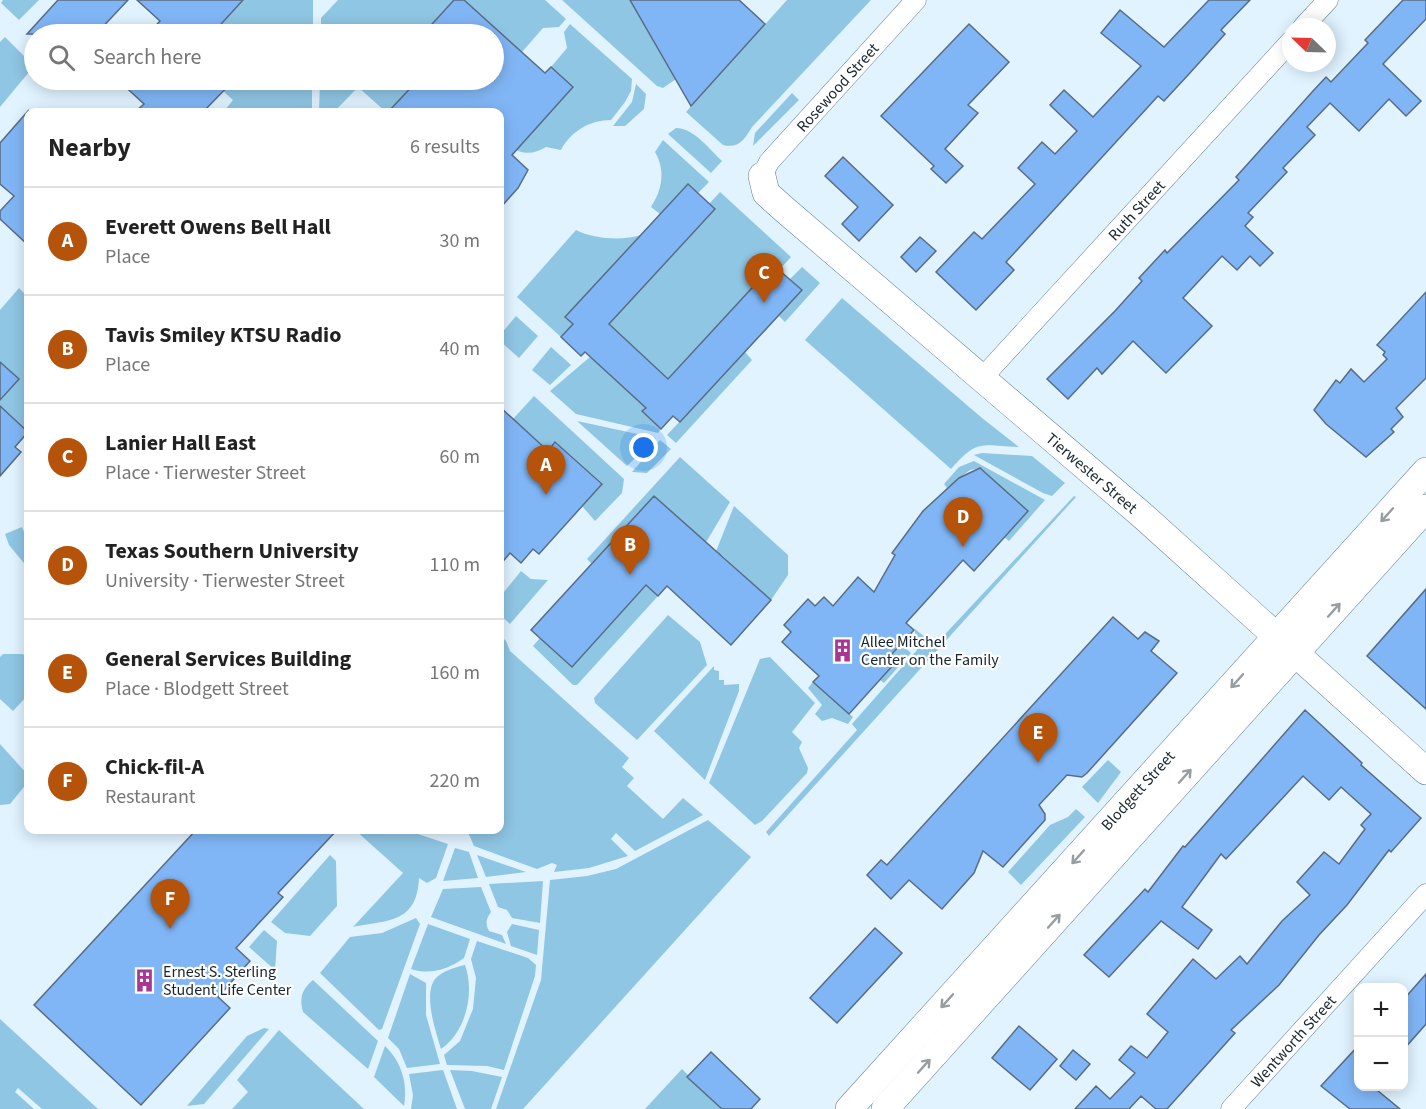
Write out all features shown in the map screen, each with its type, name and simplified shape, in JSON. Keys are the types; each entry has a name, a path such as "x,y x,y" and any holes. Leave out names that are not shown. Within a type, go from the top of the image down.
{"main road":[{"name":"Tierwester Street","path":"762,176 766,193 1149,522 1426,771"},
{"name":"Blodgett Street","path":"849,1109 980,983 1285,646 1426,471"},
{"name":"Blodgett Street","path":"1285,646 1426,508"},
{"name":"Blodgett Street","path":"885,1109 980,983"}],"street":[{"name":"Rosewood Street","path":"762,176 769,162 916,0"},
{"path":"1311,18 1328,0"},
{"name":"Ruth Street","path":"982,378 1282,50"},
{"name":"Wentworth Street","path":"1232,1109 1426,894"}],"shaded area":[{"path":"3,0 39,0 19,20 1,3"},
{"path":"243,0 313,0 313,24 219,24"},
{"path":"338,0 454,0 432,24 321,24 321,18"},
{"path":"464,0 545,0 566,19 559,27 543,28 522,52 504,36 504,24 491,24"},
{"path":"562,0 630,0 676,79 663,88 657,86"},
{"path":"787,0 871,0 752,127 741,142 729,146 723,145 686,112"},
{"path":"570,24 632,79 631,91 611,120 596,122 582,128 570,137 561,150 546,147 531,153 516,150 573,87 551,67 567,48 564,32"},
{"path":"5,37 24,56 24,78 0,107 0,42"},
{"path":"636,84 646,94 644,109 625,126 613,126 632,102"},
{"path":"312,90 312,108 227,108 233,100 223,91"},
{"path":"320,90 355,90 338,108 319,108"},
{"path":"361,90 408,90 393,108 382,108"},
{"path":"792,93 799,100 753,146 755,133"},
{"path":"676,128 695,136 722,161 711,173 668,134"},
{"path":"663,140 709,182 698,193 688,184 660,214 651,207 658,194 661,180 661,166 655,152"},
{"path":"720,192 791,257 779,270 773,265 668,379 609,324 715,210 709,204"},
{"path":"576,230 608,238 641,235 565,317 573,324 561,337 517,297"},
{"path":"802,267 820,283 785,322 778,315 802,290 790,279"},
{"path":"19,288 24,293 24,428 0,406 0,400 19,379 0,362 0,310"},
{"path":"842,298 1019,447 988,445 974,448 951,469 805,340"},
{"path":"516,316 538,336 519,358 504,345 504,330"},
{"path":"551,347 571,365 550,385 532,370"},
{"path":"745,352 752,360 676,443 667,435"},
{"path":"590,357 646,408 642,412 661,429 658,433 576,414 550,391"},
{"path":"534,396 624,479 622,493 595,521 582,506 602,483 556,442 548,451 513,419"},
{"path":"577,421 656,438 627,466"},
{"path":"660,440 671,449 647,473 632,472"},
{"path":"982,453 1032,456 1065,483 1052,496 1043,493 974,455"},
{"path":"680,457 730,502 705,544 592,564 587,559"},
{"path":"974,461 1045,500 1009,541 1004,537 1028,511 980,468 970,470 947,488 944,484 959,467"},
{"path":"1074,496 1076,497 769,836 766,832 857,730 852,724 917,650 915,629 935,645"},
{"path":"734,506 788,555 788,575 771,600 722,555 709,569"},
{"path":"22,527 24,563 9,545 5,534"},
{"path":"521,571 531,579 548,580 510,624 504,619 504,592"},
{"path":"646,585 658,596 577,685 573,685 533,646 540,638 572,667"},
{"path":"668,615 700,642 707,665 637,740 595,703 594,698"},
{"path":"504,639 510,651 629,758 622,767 634,778 627,786 663,819 683,798 703,815 635,851 616,833 611,839 628,856 589,868 554,872 557,865 552,863 537,869 474,846 469,834 504,834"},
{"path":"901,644 911,653 884,683 880,680 895,663 889,657"},
{"path":"3,654 24,655 24,699 13,711 0,699 0,657"},
{"path":"770,657 815,703 792,732 802,742 799,748 808,768 807,773 762,821 755,825 709,783 760,659"},
{"path":"714,666 714,670 719,671 719,680 724,680 724,685 739,684 739,691 705,780 654,731"},
{"path":"813,682 853,717 848,724 832,718 822,721 815,714 822,705 808,688"},
{"path":"0,744 24,771 24,787 10,804 0,805"},
{"path":"1108,760 1121,772 1098,803 1082,787"},
{"path":"1076,809 1085,817 1021,885 1008,872 1050,825 1068,817"},
{"path":"708,820 751,857 523,1109 496,1109 541,980 550,880 587,876 616,869"},
{"path":"359,834 418,834 448,844 436,878 427,883 419,878 413,904 406,912 388,921 353,927 403,873"},
{"path":"455,848 469,852 478,878 443,881"},
{"path":"330,855 336,861 337,906 310,936 285,933 271,922"},
{"path":"477,855 526,872 486,877"},
{"path":"543,881 540,923 512,918 507,910 498,907 489,884"},
{"path":"481,887 491,912 487,921 489,931 502,935 506,944 431,917 443,889"},
{"path":"416,918 420,924 382,1029 379,1030 320,973 350,937 382,933"},
{"path":"428,924 470,939 464,958 451,966 438,970 425,972 411,969"},
{"path":"512,924 539,930 537,955 511,946 507,932"},
{"path":"264,930 277,941 275,970 249,947"},
{"path":"477,941 528,958 536,965 535,976 504,1070 487,1066 447,1065 444,1055 460,1041 473,1009 476,978 471,959"},
{"path":"465,965 469,988 466,1011 457,1033 441,1049 430,1004 432,986 441,974"},
{"path":"410,974 426,983 426,1015 440,1064 407,1068 399,1049 388,1038"},
{"path":"313,980 378,1041 368,1069 303,1012 302,994"},
{"path":"0,1019 98,1109 42,1109 18,1088 15,1092 34,1109 0,1109"},
{"path":"264,1028 269,1029 204,1104 187,1106 247,1036"},
{"path":"279,1030 364,1109 232,1109 248,1092 237,1080"},
{"path":"385,1046 395,1058 402,1073 405,1089 404,1106 374,1077"},
{"path":"682,1069 722,1109 645,1109"},
{"path":"443,1070 457,1109 411,1109 413,1095 409,1074"},
{"path":"450,1070 472,1071 502,1077 491,1109 465,1109"}],"building":[{"path":"58,0 128,0 105,24 36,24"},
{"path":"137,0 243,0 221,24 157,24 160,21"},
{"path":"454,0 464,0 491,24 432,24"},
{"path":"630,0 739,0 765,24 691,106"},
{"path":"1209,0 1250,0 1221,30 1225,34 1164,101 1158,96 1006,262 1014,270 976,310 936,272 974,232 982,239 1035,184 1018,168 1042,142 1055,154 1077,131 1050,105 1064,90 1093,117 1141,66 1101,33 1120,10 1164,47"},
{"path":"1403,0 1426,0 1426,19 1383,64 1421,101 1406,116 1389,99 1359,131 1330,103 1307,127 1315,135 1283,168 1287,172 1248,213 1253,217 1245,226 1273,253 1260,266 1250,256 1237,270 1222,256 1183,298 1212,326 1166,373 1133,341 1102,374 1097,368 1068,399 1047,379 1115,311 1142,281 1139,278 1165,250 1167,253 1239,180 1236,177 1326,77 1331,82 1368,43 1365,40"},
{"path":"969,24 1009,62 968,105 978,113 945,149 963,166 946,183 931,169 934,166 881,116"},
{"path":"504,36 545,73 551,67 573,87 512,155 528,170 518,188 504,204 504,108 392,108 409,90 504,90"},
{"path":"129,90 224,90 207,108 140,108 144,104"},
{"path":"24,116 24,241 0,219 0,211 14,196 0,184 0,143"},
{"path":"843,157 893,205 859,241 842,224 858,207 825,176"},
{"path":"688,184 715,209 609,324 668,379 773,265 802,290 680,422 673,416 661,429 642,411 646,408 585,352 581,356 561,337 573,324 565,317"},
{"path":"920,237 936,251 916,272 901,257"},
{"path":"1426,292 1426,378 1396,408 1403,417 1391,429 1394,432 1366,457 1326,424 1314,410 1336,380 1340,383 1351,369 1364,382 1387,359 1383,355 1385,352 1377,345"},
{"path":"0,362 19,379 0,400"},
{"path":"0,406 24,428 24,437 15,447 21,452 0,476"},
{"path":"504,411 548,451 555,442 602,484 539,554 533,549 521,563 510,553 504,560"},
{"path":"980,468 1028,511 974,571 963,560 906,623 914,630 889,657 895,663 849,714 813,682 819,676 782,642 791,632 784,625 808,599 815,606 824,597 833,606 858,577 874,592 895,555 892,553 923,511 959,478"},
{"path":"654,496 771,600 731,645 667,586 658,596 646,585 572,667 531,630"},
{"path":"1426,589 1426,709 1367,656"},
{"path":"1113,617 1138,639 1145,632 1159,641 1151,651 1177,673 1087,773 1082,777 1067,775 1039,805 1045,814 1045,820 1003,867 983,851 974,873 942,909 909,880 891,899 867,875 881,860 887,865"},
{"path":"1305,710 1362,763 1361,765 1421,818 1391,852 1389,850 1347,905 1319,935 1279,985 1231,1030 1235,1033 1167,1109 1156,1109 1141,1096 1129,1109 1075,1109 1096,1086 1110,1099 1135,1073 1119,1060 1131,1046 1147,1058 1168,1032 1147,1014 1193,959 1216,979 1240,956 1247,964 1282,921 1310,895 1297,882 1324,852 1339,864 1365,829 1361,825 1371,814 1341,787 1329,800 1303,776 1226,859 1221,854 1182,907 1212,930 1198,949 1161,921 1109,977 1084,955 1145,889 1148,892 1183,846 1185,847"},
{"name":"Ernest S. Sterling Student Life Center","path":"192,834 333,834 278,893 283,897 236,948 250,961 218,997 230,1008 141,1105 34,1005"},
{"path":"875,928 902,953 837,1023 810,998"},
{"path":"1426,974 1426,1024 1408,1044 1408,1037 1408,994"},
{"path":"1019,1026 1057,1059 1030,1090 992,1058"},
{"path":"1073,1050 1090,1064 1076,1080 1060,1066"},
{"path":"1354,1050 1354,1091 1378,1091 1400,1109 1350,1109 1321,1086"},
{"path":"711,1052 760,1099 751,1109 722,1109 687,1077"}],"place":[{"name":"Lanier Hall East","path":"764,303"},
{"name":"Everett Owens Bell Hall","path":"546,495"},
{"name":"Texas Southern University","path":"963,547"},
{"name":"Tavis Smiley KTSU Radio","path":"630,575"},
{"name":"Allee Mitchel Center on the Family","path":"843,650"},
{"name":"General Services Building","path":"1038,763"},
{"name":"Chick-fil-A","path":"170,929"},
{"name":"Ernest S. Sterling Student Life Center","path":"145,980"}]}
